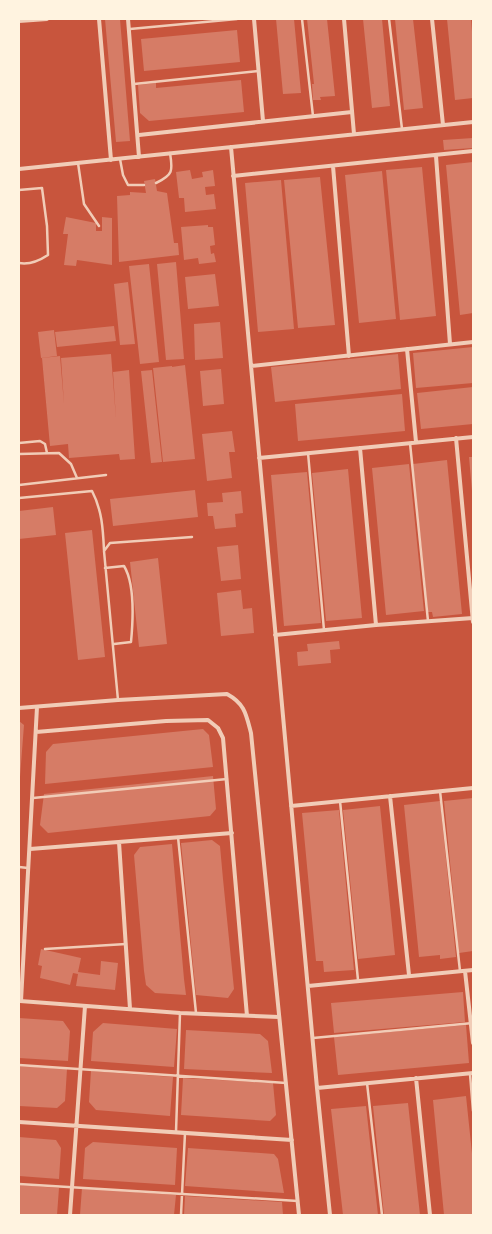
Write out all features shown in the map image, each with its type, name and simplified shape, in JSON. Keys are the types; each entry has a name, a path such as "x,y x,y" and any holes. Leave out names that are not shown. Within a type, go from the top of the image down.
{"street":[{"path":"19,21 47,19"},
{"path":"99,19 111,160"},
{"path":"128,19 139,135 139,157"},
{"path":"254,19 263,121"},
{"path":"344,19 354,134"},
{"path":"432,19 443,125"},
{"path":"139,135 352,112"},
{"path":"19,169 473,122"},
{"path":"231,147 312,1038 330,1215"},
{"path":"234,176 473,152"},
{"path":"436,156 450,344"},
{"path":"333,166 349,356"},
{"path":"251,366 473,342"},
{"path":"407,349 416,442"},
{"path":"259,458 473,437"},
{"path":"456,438 473,622"},
{"path":"360,448 376,625"},
{"path":"275,636 376,625 473,618"},
{"path":"19,708 118,700 227,694 237,699 245,710 251,733 299,1215"},
{"path":"37,707 29,868 20,1001 180,1013 279,1018"},
{"path":"36,732 166,721 208,720 218,728 223,738 247,1016"},
{"path":"291,806 473,788"},
{"path":"390,796 409,975"},
{"path":"30,849 232,834"},
{"path":"119,842 130,1009"},
{"path":"308,986 409,975 473,970"},
{"path":"463,971 472,1023 473,1044"},
{"path":"70,1215 85,1006"},
{"path":"317,1088 471,1073"},
{"path":"416,1078 430,1215"},
{"path":"19,1122 292,1140"}],"lane":[{"path":"130,29 237,19"},
{"path":"302,19 313,116"},
{"path":"389,19 402,129"},
{"path":"134,84 258,70"},
{"path":"156,183 167,178 172,168 170,154"},
{"path":"120,159 123,175 128,185 144,185"},
{"path":"78,163 84,204 99,226"},
{"path":"19,190 42,188 47,226 48,255 38,262 26,264 19,263"},
{"path":"19,443 40,441 45,444 47,453"},
{"path":"410,443 428,621"},
{"path":"19,454 59,453 71,464 78,478"},
{"path":"308,453 324,630"},
{"path":"19,485 106,475"},
{"path":"19,498 92,491 99,503 114,644 118,700"},
{"path":"104,551 110,543 192,537"},
{"path":"105,568 124,566 127,572 131,595 133,620 130,642 114,644"},
{"path":"33,798 227,779"},
{"path":"440,791 463,971"},
{"path":"340,801 358,980"},
{"path":"178,837 196,1013"},
{"path":"19,867 29,868"},
{"path":"45,949 126,944"},
{"path":"176,1133 180,1013"},
{"path":"312,1038 472,1023"},
{"path":"19,1065 286,1083"},
{"path":"471,1073 473,1111"},
{"path":"367,1083 382,1215"},
{"path":"181,1215 185,1134"},
{"path":"19,1184 298,1201"}],"building":[{"path":"105,19 120,19 130,141 116,142"},
{"path":"276,19 294,19 301,93 283,94"},
{"path":"307,19 327,19 335,96 320,97 321,100 313,100 312,84 314,84"},
{"path":"363,19 382,19 390,106 372,108"},
{"path":"395,19 413,19 423,108 404,110"},
{"path":"447,19 471,19 473,44 473,98 455,100"},
{"path":"237,30 240,62 144,71 141,39"},
{"path":"241,80 244,112 149,121 140,113 138,85 156,83 156,88"},
{"path":"473,138 473,148 444,150 443,140"},
{"path":"473,162 473,313 460,315 446,165"},
{"path":"422,167 436,316 400,320 386,170"},
{"path":"190,170 192,179 203,177 202,172 213,170 215,186 205,187 206,195 214,194 216,209 185,212 184,198 179,198 176,172"},
{"path":"382,171 396,319 359,323 345,175"},
{"path":"320,177 335,325 298,328 284,180"},
{"path":"155,179 157,191 167,193 174,243 178,243 179,255 119,262 117,196 130,195 130,192 146,193 144,181"},
{"path":"281,180 294,329 258,332 245,183"},
{"path":"66,217 96,223 96,231 102,231 102,217 112,218 112,265 77,260 76,266 64,265 68,234 63,234"},
{"path":"208,225 208,227 213,227 215,245 210,246 211,254 214,253 216,262 199,264 198,258 184,260 181,227"},
{"path":"176,262 184,359 166,360 157,264"},
{"path":"149,264 159,362 140,364 129,266"},
{"path":"215,274 219,306 188,309 185,277"},
{"path":"128,282 135,344 120,345 114,284"},
{"path":"220,322 223,358 195,360 194,324"},
{"path":"114,326 116,341 57,347 55,332"},
{"path":"54,330 57,356 41,358 38,332"},
{"path":"473,347 473,383 416,388 413,353"},
{"path":"111,354 116,419 113,372 129,370 135,459 120,460 119,454 69,458 68,444 50,446 42,358 60,356 64,404 61,358"},
{"path":"398,354 401,389 275,402 271,367"},
{"path":"185,365 195,459 163,462 153,368"},
{"path":"221,369 224,404 203,406 200,371"},
{"path":"152,370 162,462 151,463 141,371"},
{"path":"473,387 473,424 421,429 417,393"},
{"path":"402,394 405,431 298,441 295,404"},
{"path":"232,431 235,452 229,452 232,478 207,481 202,434"},
{"path":"469,457 473,457 473,491 472,491"},
{"path":"447,460 462,614 433,617 432,612 428,612 413,464"},
{"path":"409,464 424,611 386,615 372,468"},
{"path":"348,469 362,618 326,621 312,473"},
{"path":"307,472 321,623 284,626 271,475"},
{"path":"195,490 198,517 113,526 110,499"},
{"path":"241,491 243,513 235,514 236,527 215,529 213,516 208,516 207,503 223,502 222,493"},
{"path":"53,507 56,535 19,539 19,511"},
{"path":"92,530 105,657 78,660 65,533"},
{"path":"238,545 241,579 221,581 217,547"},
{"path":"158,558 167,644 139,647 130,562"},
{"path":"241,590 243,609 252,608 254,633 221,636 217,593"},
{"path":"339,641 340,649 330,650 331,663 298,666 297,652 308,651 307,644"},
{"path":"19,721 24,725 20,777 19,777"},
{"path":"203,729 209,735 213,767 45,784 46,752 53,744"},
{"path":"213,776 216,809 210,816 48,833 40,825 44,794"},
{"path":"473,798 473,951 459,953 444,801"},
{"path":"440,801 456,957 440,959 440,955 419,957 404,805"},
{"path":"380,806 395,955 358,959 343,810"},
{"path":"339,810 354,970 324,972 323,961 316,961 302,813"},
{"path":"212,840 220,846 234,989 228,998 196,995 181,843"},
{"path":"172,844 186,995 155,993 146,985 144,971 134,855 140,847"},
{"path":"41,949 81,958 78,972 100,975 101,961 118,963 115,990 76,986 78,974 73,973 70,985 40,978 42,966 38,965"},
{"path":"463,992 465,1022 334,1033 331,1003"},
{"path":"19,1018 63,1021 70,1031 68,1061 19,1058"},
{"path":"103,1023 177,1029 174,1067 91,1061 93,1032"},
{"path":"466,1025 469,1063 338,1075 334,1037"},
{"path":"186,1030 260,1034 268,1041 272,1073 184,1069"},
{"path":"19,1066 67,1069 65,1101 57,1108 19,1106"},
{"path":"91,1071 173,1077 170,1116 96,1110 89,1102"},
{"path":"183,1078 273,1083 276,1115 270,1121 181,1115"},
{"path":"466,1096 473,1163 473,1215 444,1215 433,1100"},
{"path":"408,1103 420,1215 384,1215 373,1106"},
{"path":"366,1106 378,1215 343,1215 331,1109"},
{"path":"19,1137 56,1140 61,1148 59,1179 19,1176"},
{"path":"93,1142 177,1148 175,1185 83,1179 85,1148"},
{"path":"188,1148 274,1154 278,1159 284,1193 185,1186"},
{"path":"19,1185 59,1188 57,1215 19,1215"},
{"path":"82,1188 176,1195 174,1215 80,1215"},
{"path":"185,1196 282,1202 283,1215 184,1215"}]}
